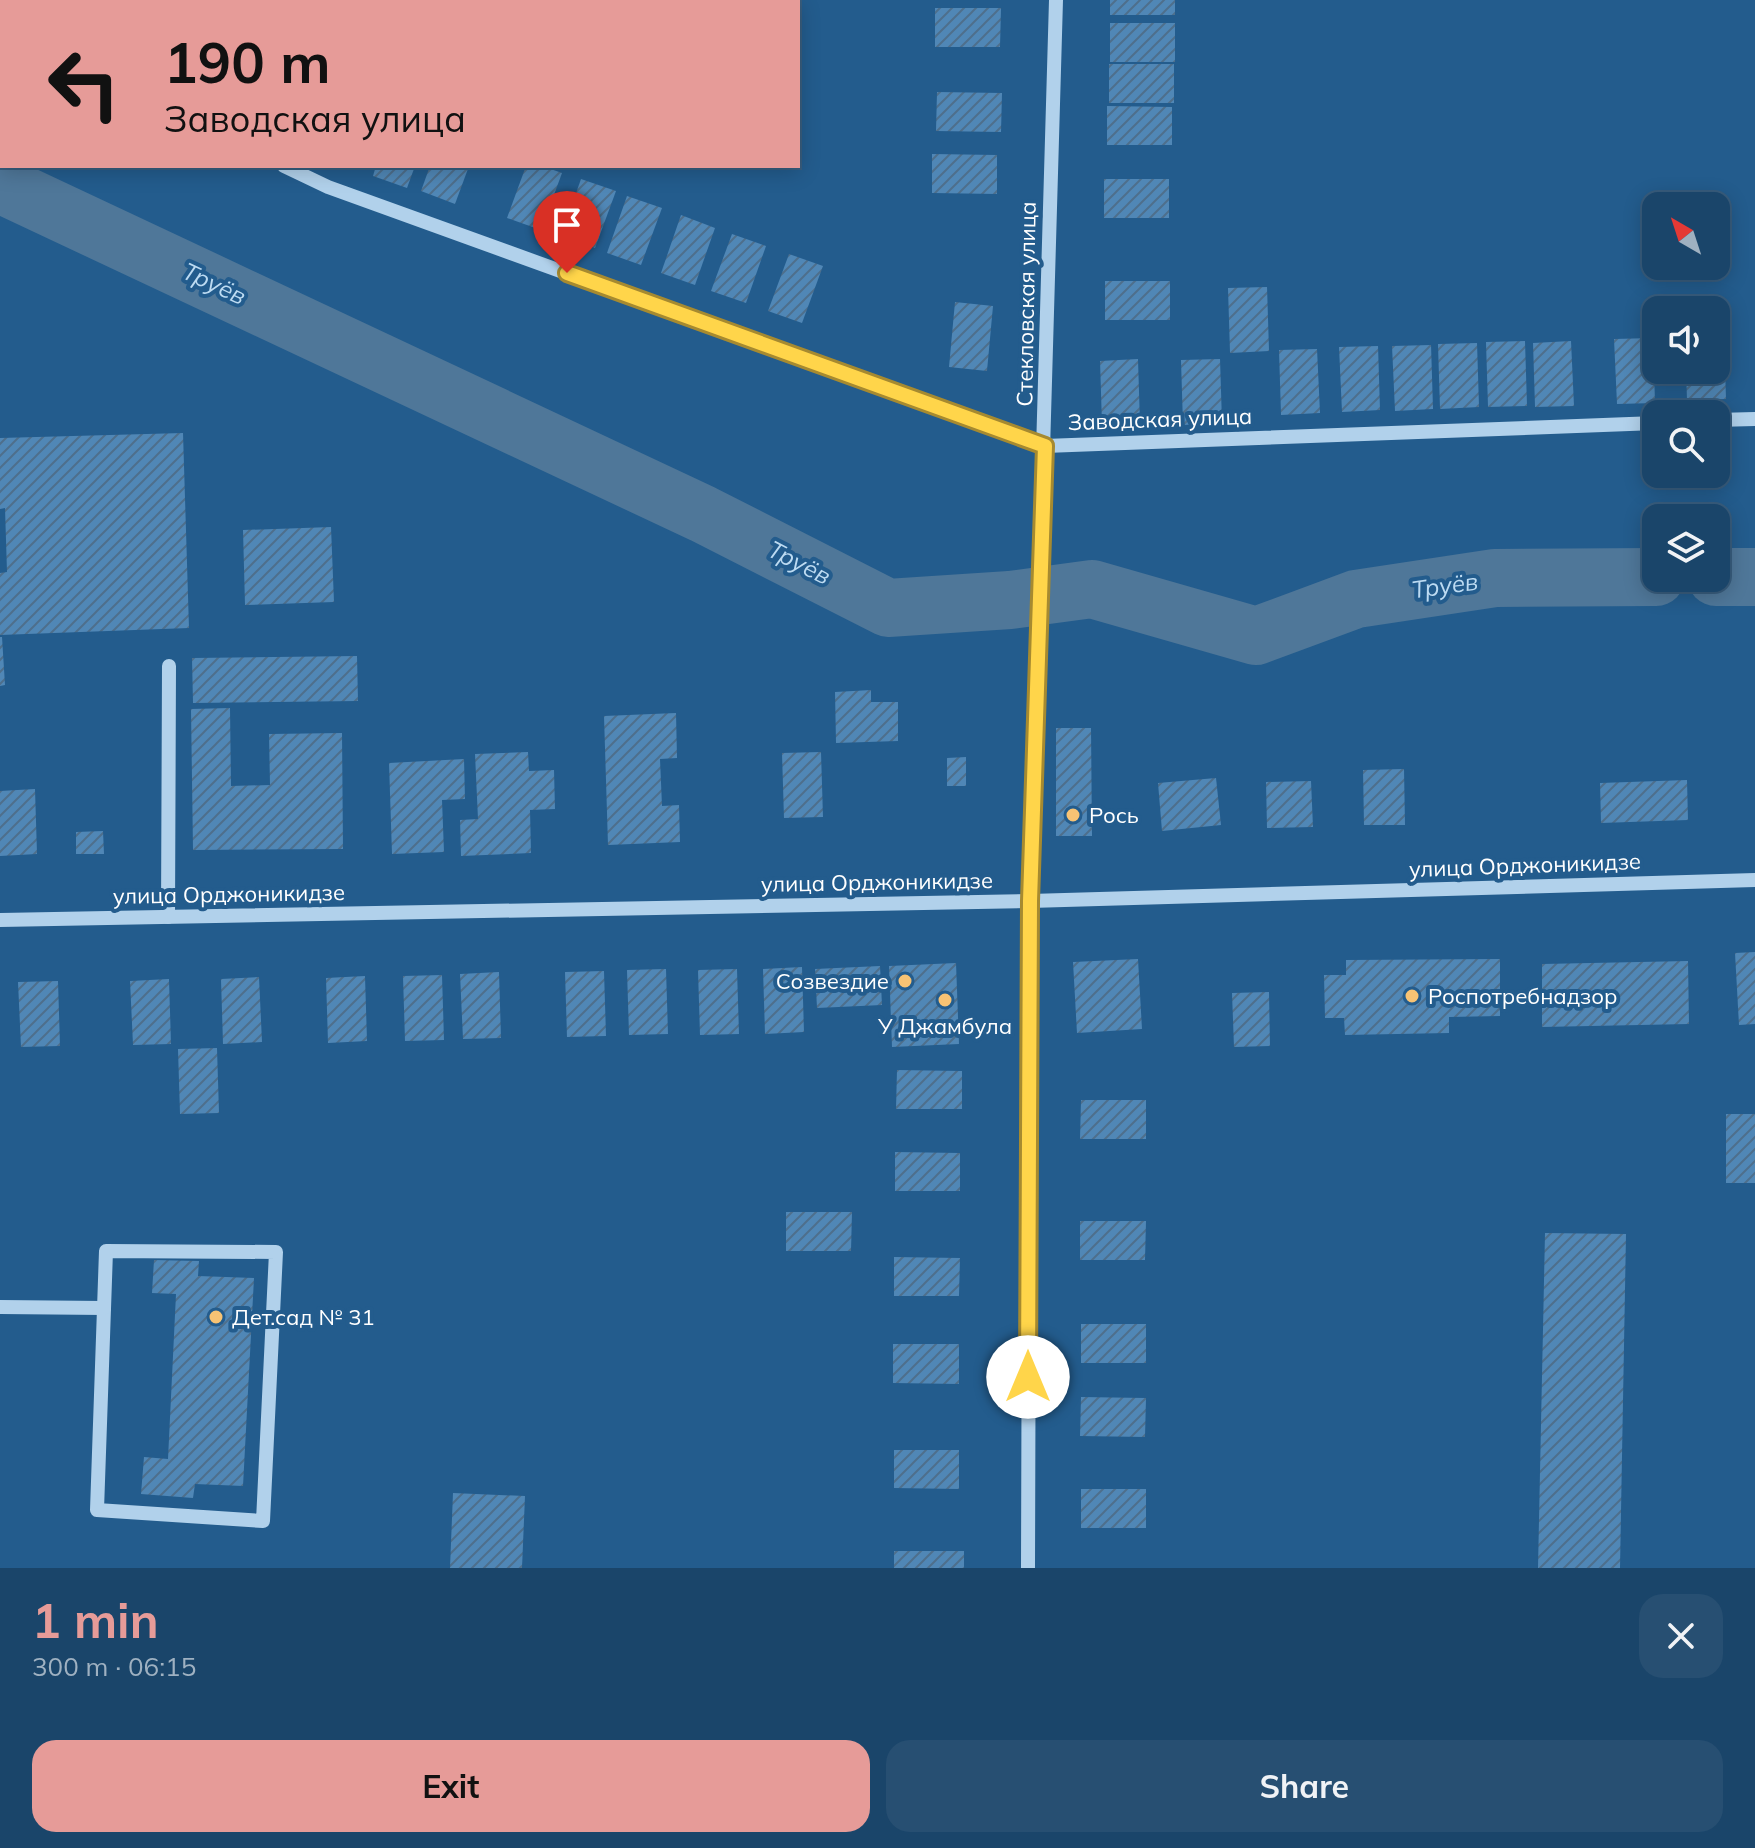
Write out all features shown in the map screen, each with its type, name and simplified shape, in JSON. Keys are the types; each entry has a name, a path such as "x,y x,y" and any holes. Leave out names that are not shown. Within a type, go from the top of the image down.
{"street":[{"name":"Стекловская улица","path":"1028,1568 1030,901 1056,0"},
{"name":"Заводская улица","path":"288,168 328,187 1045,446 1642,424"},
{"path":"1730,420 1755,419"},
{"path":"168,917 169,666"},
{"name":"улица Орджоникидзе","path":"0,920 1030,901 1755,880"},
{"path":"106,1251 276,1252 263,1521 97,1510 104,1308 106,1251"},
{"path":"0,1307 104,1308"}],"building":[{"path":"1110,0 1175,0 1175,15 1110,15"},
{"path":"935,8 1001,8 1000,47 935,47"},
{"path":"1110,23 1175,23 1175,62 1110,62"},
{"path":"1109,64 1174,64 1174,103 1109,103"},
{"path":"937,92 1002,93 1001,132 936,131"},
{"path":"1107,106 1172,107 1172,145 1107,145"},
{"path":"932,154 997,155 997,194 932,193"},
{"path":"375,168 414,168 407,188 373,176"},
{"path":"429,168 468,168 455,204 421,191"},
{"path":"525,168 548,168 562,173 541,230 507,218"},
{"path":"581,179 616,191 595,248 561,236"},
{"path":"1104,179 1169,179 1169,218 1104,218"},
{"path":"627,196 662,208 641,265 607,253"},
{"path":"681,215 715,228 695,285 661,273"},
{"path":"732,234 766,246 746,303 711,291"},
{"path":"789,254 823,266 802,323 768,311"},
{"path":"1105,281 1170,281 1170,320 1105,320"},
{"path":"1267,287 1269,351 1230,353 1228,288"},
{"path":"955,302 993,306 987,371 949,367"},
{"path":"1642,338 1642,384 1654,384 1655,400 1617,404 1614,339"},
{"path":"1525,341 1527,406 1488,407 1486,342"},
{"path":"1571,341 1574,406 1535,407 1533,343"},
{"path":"1477,343 1479,407 1440,409 1438,344"},
{"path":"1431,345 1433,409 1395,411 1392,346"},
{"path":"1378,346 1380,410 1342,412 1339,347"},
{"path":"1317,349 1320,413 1281,415 1279,350"},
{"path":"1138,359 1140,424 1102,425 1100,361"},
{"path":"1220,359 1222,423 1183,425 1181,360"},
{"path":"1686,384 1726,384 1726,399 1687,400"},
{"path":"183,433 189,628 0,635 0,573 7,572 5,508 0,509 0,438"},
{"path":"331,527 334,602 245,605 243,530"},
{"path":"0,637 5,685 0,686"},
{"path":"357,656 358,701 193,703 192,658"},
{"path":"871,690 871,702 898,702 898,741 836,743 835,692"},
{"path":"230,708 231,786 270,785 269,734 342,733 343,849 193,850 191,709"},
{"path":"676,713 677,758 660,759 662,806 679,805 680,842 608,845 604,716"},
{"path":"1056,728 1091,728 1092,836 1056,836"},
{"path":"528,752 529,771 554,770 555,809 530,810 531,853 461,856 460,820 478,819 475,754"},
{"path":"821,752 823,817 784,818 782,753"},
{"path":"966,757 966,786 947,786 947,758"},
{"path":"464,759 465,799 442,800 444,852 392,854 389,763"},
{"path":"1404,769 1405,825 1364,825 1363,770"},
{"path":"1216,778 1221,825 1162,831 1158,783"},
{"path":"1687,780 1688,820 1601,823 1600,783"},
{"path":"1311,781 1313,827 1267,828 1266,782"},
{"path":"35,789 37,854 0,856 0,791"},
{"path":"103,831 104,854 76,854 76,832"},
{"path":"1755,952 1755,1024 1739,1025 1735,953"},
{"path":"1138,959 1142,1029 1077,1033 1073,962"},
{"name":"Роспотребнадзор","path":"1500,959 1500,1016 1449,1017 1449,1033 1345,1035 1344,1018 1325,1018 1324,975 1346,975 1346,960"},
{"path":"1688,961 1689,1024 1542,1027 1542,964"},
{"path":"956,963 959,1044 892,1047 889,966"},
{"path":"880,966 882,1005 817,1008 815,969"},
{"path":"802,967 804,1032 765,1034 763,969"},
{"path":"666,969 668,1034 629,1035 627,970"},
{"path":"737,969 739,1034 700,1035 698,970"},
{"path":"604,971 606,1036 567,1037 565,972"},
{"path":"499,972 501,1038 463,1039 460,974"},
{"path":"442,975 444,1040 405,1041 403,976"},
{"path":"365,976 367,1041 328,1043 326,978"},
{"path":"259,977 262,1042 223,1044 221,979"},
{"path":"169,979 171,1044 133,1045 130,981"},
{"path":"58,981 60,1046 21,1047 18,982"},
{"path":"1269,992 1270,1046 1234,1047 1232,993"},
{"path":"217,1048 219,1113 180,1114 178,1049"},
{"path":"897,1070 962,1071 962,1109 896,1109"},
{"path":"1081,1100 1146,1100 1146,1139 1080,1139"},
{"path":"1726,1114 1755,1114 1755,1183 1726,1183"},
{"path":"895,1152 960,1153 960,1191 895,1191"},
{"path":"786,1212 852,1212 851,1251 786,1251"},
{"path":"1080,1221 1146,1221 1145,1260 1080,1260"},
{"path":"1545,1233 1626,1234 1620,1568 1538,1568"},
{"path":"894,1257 960,1258 959,1296 894,1296"},
{"path":"154,1260 199,1261 198,1276 254,1278 243,1486 195,1484 193,1498 141,1494 144,1457 168,1459 176,1294 152,1293"},
{"path":"1081,1324 1146,1324 1146,1363 1081,1363"},
{"path":"893,1344 959,1344 959,1384 893,1383"},
{"path":"1081,1397 1146,1398 1145,1437 1080,1436"},
{"path":"894,1450 959,1450 959,1489 894,1488"},
{"path":"1081,1489 1146,1489 1146,1528 1081,1528"},
{"path":"453,1493 525,1496 522,1568 450,1568"},
{"path":"894,1551 964,1551 964,1568 894,1568"}],"waterway":[{"name":"Труёв","path":"0,184 703,514 888,608 1010,600 1092,589 1256,636 1356,599 1495,578 1642,577"},
{"name":"Труёв","path":"1730,577 1755,577"}],"place":[{"name":"Рось","path":"1073,815"},
{"name":"Созвездие","path":"905,981"},
{"name":"Роспотребнадзор","path":"1412,996"},
{"name":"У Джамбула","path":"945,1000"},
{"name":"Дет.сад № 31","path":"216,1317"}],"route":[{"path":"567,273 1045,446 1030,901 1028,1377"}]}
